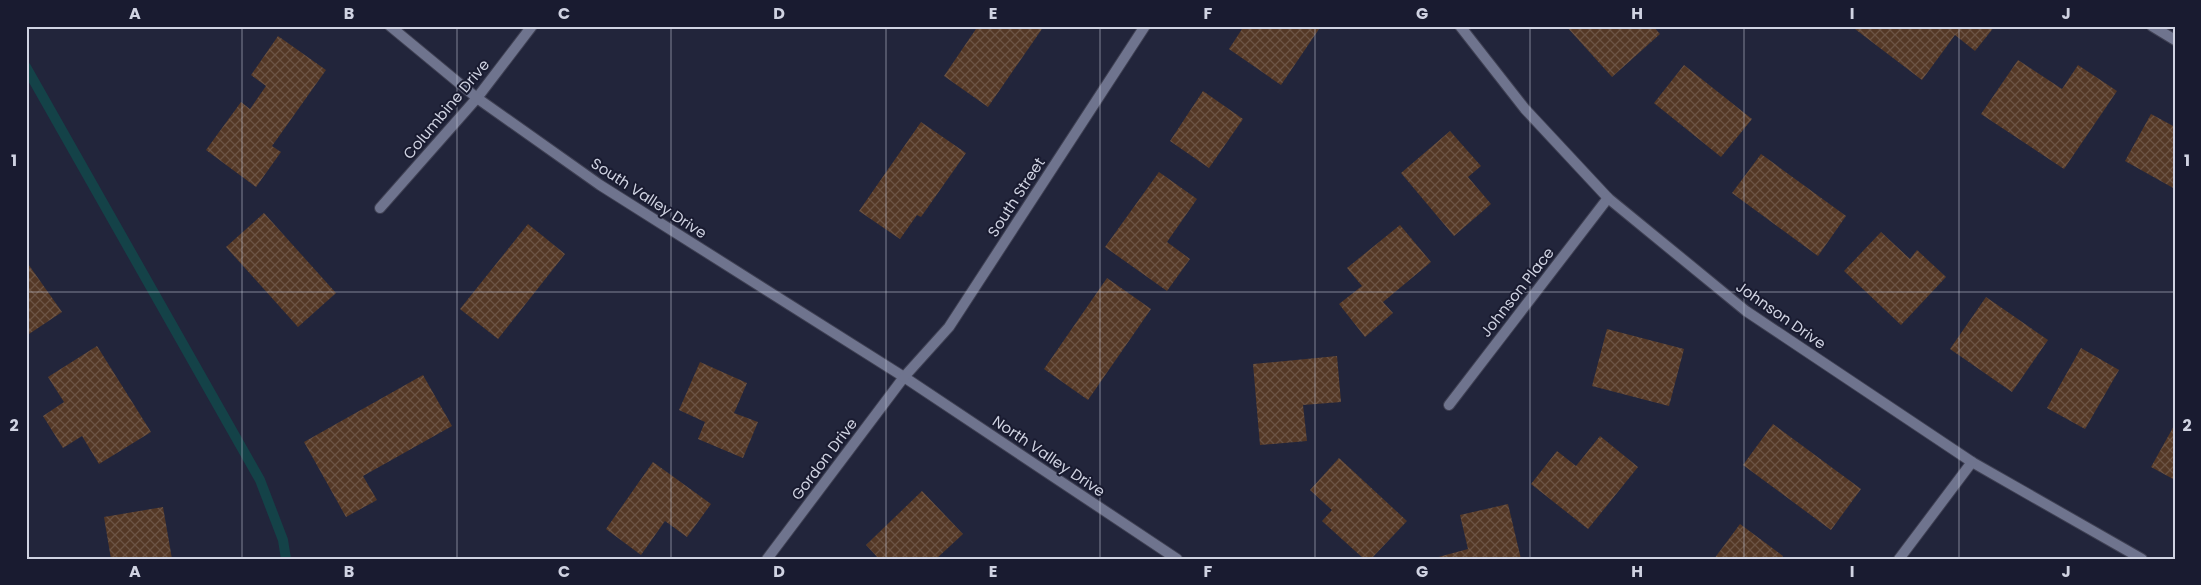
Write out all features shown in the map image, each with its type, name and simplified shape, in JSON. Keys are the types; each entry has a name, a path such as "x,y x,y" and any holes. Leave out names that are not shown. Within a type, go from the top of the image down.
{"street":[{"name":"South Valley Drive","path":"390,26 477,98 600,186 904,378"},
{"name":"Columbine Drive","path":"380,208 477,98 532,26"},
{"name":"South Street","path":"904,378 949,327 1146,26"},
{"name":"Johnson Drive","path":"1460,26 1525,109 1608,198 1746,311 1972,462 2142,559"},
{"path":"2152,26 2175,40"},
{"name":"Johnson Place","path":"1449,405 1608,198"},
{"name":"Gordon Drive","path":"767,559 904,378"},
{"name":"North Valley Drive","path":"904,378 1177,559"},
{"path":"1899,559 1972,462"}],"building":[{"path":"978,26 1044,26 988,107 944,76"},
{"path":"1244,26 1321,26 1281,85 1229,49"},
{"path":"1566,26 1653,26 1660,34 1612,77"},
{"path":"1851,26 1995,26 1975,51 1955,35 1922,80"},
{"path":"278,36 326,70 272,146 281,152 256,187 206,150 241,102 250,109 266,86 251,75"},
{"path":"2018,60 2062,89 2078,65 2117,91 2064,169 1981,114"},
{"path":"1684,65 1752,119 1721,157 1654,103"},
{"path":"1203,91 1243,119 1209,168 1170,141"},
{"path":"2151,114 2175,127 2175,189 2125,161"},
{"path":"921,122 966,153 921,217 917,215 900,239 859,211"},
{"path":"1450,131 1481,166 1468,177 1491,204 1454,236 1401,173"},
{"path":"1761,154 1846,216 1818,256 1732,193"},
{"path":"1159,172 1197,199 1167,242 1190,259 1167,291 1105,247"},
{"path":"264,213 336,293 298,327 226,247"},
{"path":"528,224 565,254 498,339 460,309"},
{"path":"1400,225 1431,262 1383,302 1393,313 1365,337 1339,304 1362,286 1347,268"},
{"path":"1881,232 1910,259 1917,250 1946,277 1901,325 1844,271"},
{"path":"26,261 62,312 26,336"},
{"path":"1107,278 1151,309 1088,400 1044,369"},
{"path":"1986,297 2048,340 2012,392 1950,349"},
{"path":"1607,329 1684,349 1669,406 1592,386"},
{"path":"97,346 151,432 99,464 82,436 63,448 43,416 64,402 48,377"},
{"path":"2081,348 2119,370 2085,429 2047,408"},
{"path":"1337,356 1341,402 1303,405 1307,441 1260,445 1253,364"},
{"path":"700,362 747,383 734,413 758,422 743,458 698,439 705,422 679,410"},
{"path":"423,375 452,426 363,476 377,500 346,517 304,442"},
{"path":"1773,424 1861,489 1831,530 1743,465"},
{"path":"2175,424 2175,480 2151,467"},
{"path":"1600,436 1638,467 1588,529 1531,484 1557,451 1576,466"},
{"path":"1339,458 1407,521 1371,559 1364,559 1322,521 1332,510 1310,490"},
{"path":"653,462 711,504 687,537 665,521 641,555 606,529"},
{"path":"922,491 963,534 936,559 879,559 866,545"},
{"path":"1508,504 1521,559 1431,559 1468,549 1460,515"},
{"path":"163,507 172,559 111,559 104,517"},
{"path":"1740,524 1783,556 1781,559 1714,559"}],"waterway":[{"path":"26,67 260,480 283,540 286,559"}]}
